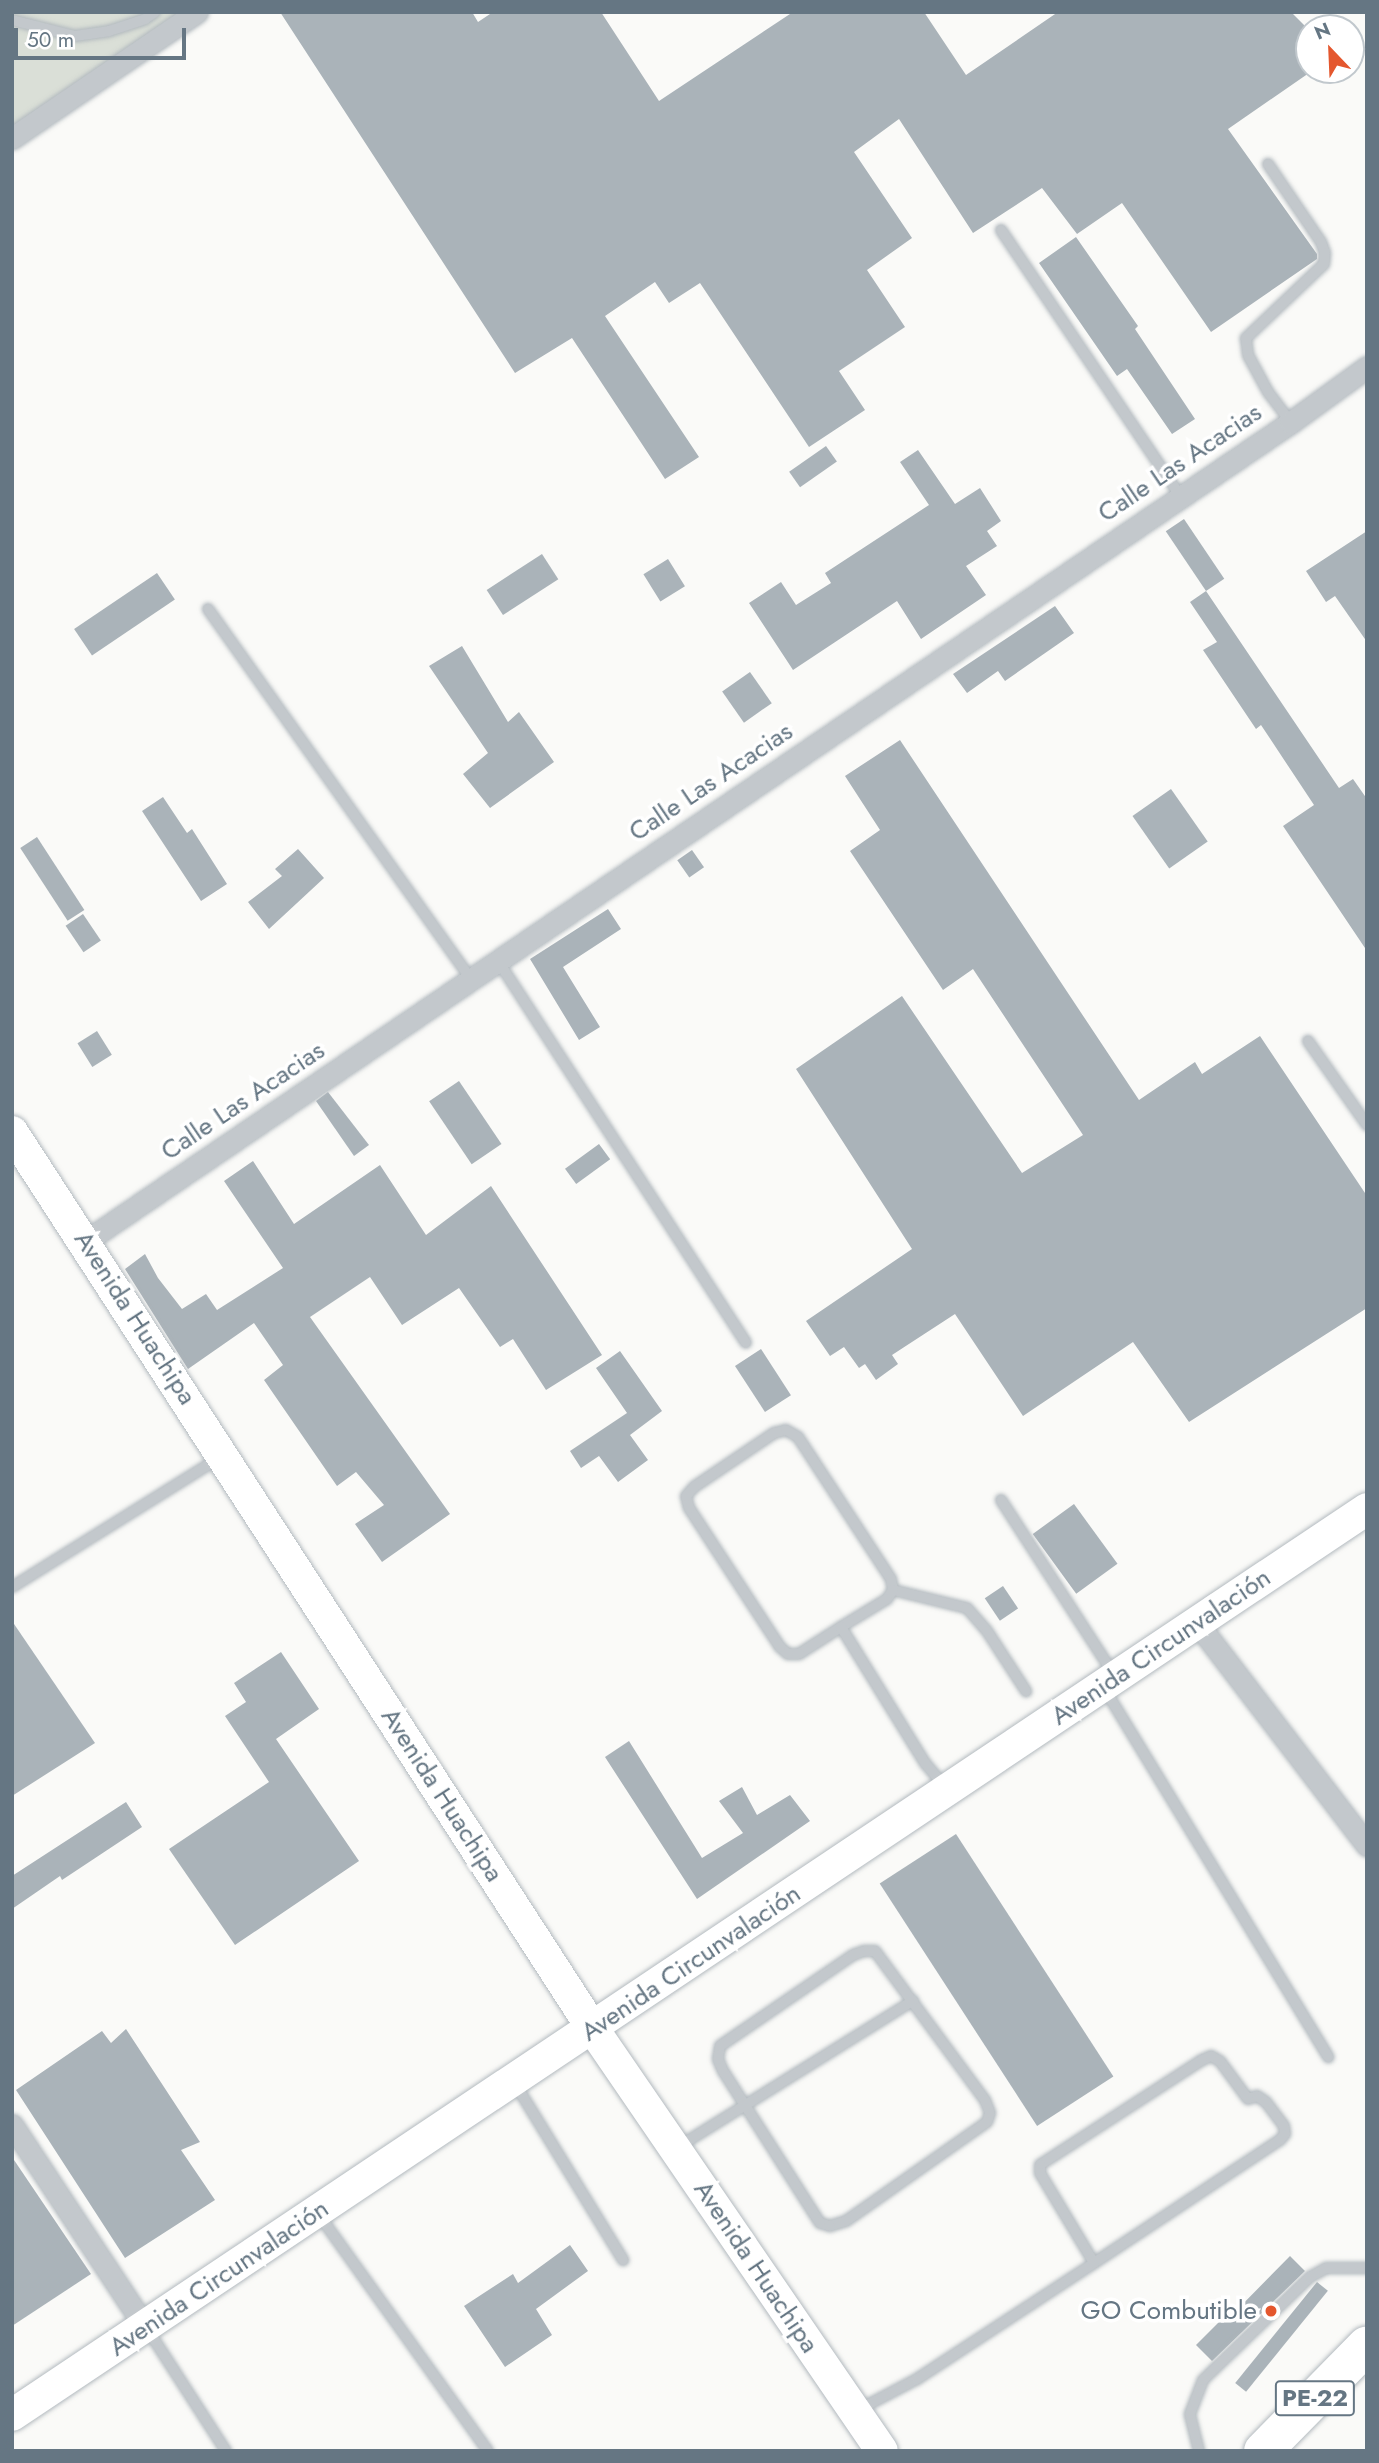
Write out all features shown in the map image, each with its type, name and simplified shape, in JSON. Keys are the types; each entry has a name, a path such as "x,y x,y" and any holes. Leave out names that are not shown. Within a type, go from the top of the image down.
{"highway":[{"name":"PE-22","path":"1264,2451 1367,2345"}],"street":[{"path":"12,138 197,12"},
{"name":"Calle Las Acacias","path":"86,1241 1291,422 1367,367"},
{"name":"Avenida Huachipa","path":"13,1135 86,1241 593,2029 882,2451"},
{"name":"Avenida Circunvalación","path":"12,2415 514,2082 1367,1509"},
{"path":"1197,1623 1367,1845"},
{"path":"12,2125 145,2326"}],"lane":[{"path":"12,20 75,36 109,31 145,19 155,12"},
{"path":"1268,164 1321,242 1325,253 1324,264 1246,338 1248,355 1268,392 1291,422"},
{"path":"1001,230 1181,497"},
{"path":"208,608 471,979"},
{"path":"498,961 746,1343"},
{"path":"1308,1041 1367,1125"},
{"path":"786,1430 798,1437 891,1579 893,1590 887,1599 799,1654 788,1654 780,1647 689,1508 686,1496 694,1487 774,1433 786,1430"},
{"path":"12,1587 224,1456"},
{"path":"1001,1500 1328,2057"},
{"path":"893,1590 967,1608 987,1631 1026,1691"},
{"path":"841,1628 925,1763 948,1791"},
{"path":"875,1951 985,2100 990,2113 987,2122 846,2221 830,2226 820,2223 744,2105 723,2071 719,2059 720,2046 853,1955 875,1951"},
{"path":"675,2149 913,2001"},
{"path":"855,2412 917,2379 1094,2263 1285,2134 1284,2126 1266,2102 1257,2096 1248,2099 1220,2061 1210,2056 1202,2060 1045,2159 1040,2165 1040,2173 1094,2263"},
{"path":"514,2082 623,2260"},
{"path":"317,2213 488,2451"},
{"path":"1199,2451 1190,2414 1203,2380 1310,2277 1326,2268 1367,2268"},
{"path":"145,2326 226,2451"}],"shaded area":[{"path":"12,12 181,12 12,128"}],"building":[{"path":"280,12 472,12 478,22 493,12 601,12 659,101 793,12 924,12 966,75 1058,12 1291,12 1295,16 1295,83 1228,129 1317,254 1317,259 1211,332 1122,203 1077,234 1042,188 973,233 899,119 854,152 912,238 867,270 905,327 839,371 865,410 809,447 700,283 669,303 655,282 605,316 699,457 665,479 572,338 515,373"},
{"path":"1076,237 1138,326 1135,329 1195,419 1172,434 1127,369 1117,376 1039,263"},
{"path":"826,446 837,462 800,487 789,472"},
{"path":"918,450 955,504 980,488 1001,521 987,531 997,546 966,566 986,595 921,639 897,601 793,670 749,603 781,582 796,605 831,583 825,573 929,505 900,462"},
{"path":"1184,519 1224,579 1206,591 1166,531"},
{"path":"1367,531 1367,642 1335,596 1326,602 1306,571"},
{"path":"542,554 558,579 503,615 487,590"},
{"path":"668,559 685,586 660,602 643,574"},
{"path":"157,573 175,600 92,655 74,629"},
{"path":"1206,591 1339,788 1353,779 1367,799 1367,951 1283,826 1314,805 1261,725 1256,729 1203,650 1217,642 1190,602"},
{"path":"1055,606 1074,633 1005,681 998,671 967,693 953,674"},
{"path":"462,646 508,722 519,712 554,762 490,808 463,774 488,753 429,666"},
{"path":"750,672 772,703 744,723 722,692"},
{"path":"900,740 1139,1100 1195,1062 1202,1074 1260,1036 1367,1196 1367,1308 1189,1422 1133,1342 1023,1416 955,1314 892,1355 898,1364 876,1380 865,1364 859,1368 844,1347 830,1356 806,1321 912,1249 796,1069 902,996 1022,1173 1083,1135 973,969 943,990 850,851 880,830 845,776"},
{"path":"1171,789 1208,841 1169,868 1132,816"},
{"path":"163,797 187,833 192,829 227,884 201,901 142,811"},
{"path":"37,837 84,910 68,921 20,848"},
{"path":"298,849 324,878 269,929 248,902 282,876 275,869"},
{"path":"692,850 704,867 689,878 677,860"},
{"path":"608,909 621,929 563,967 600,1027 579,1040 530,959"},
{"path":"83,914 101,941 83,952 66,926"},
{"path":"97,1031 112,1055 92,1067 77,1043"},
{"path":"459,1081 501,1144 472,1164 429,1101"},
{"path":"328,1092 369,1145 354,1156 316,1101"},
{"path":"599,1144 610,1159 576,1184 565,1169"},
{"path":"253,1161 294,1224 380,1165 426,1235 491,1186 602,1355 546,1390 513,1339 500,1347 459,1288 402,1325 370,1277 310,1317 450,1514 382,1562 355,1524 384,1505 356,1472 337,1486 264,1380 283,1365 254,1323 188,1369 125,1269 145,1254 158,1278 182,1309 206,1294 217,1310 283,1268 224,1181"},
{"path":"761,1349 791,1395 765,1412 735,1366"},
{"path":"620,1351 662,1411 630,1435 648,1460 618,1482 599,1456 581,1468 570,1451 627,1413 596,1368"},
{"path":"1074,1504 1117,1564 1076,1594 1033,1534"},
{"path":"1003,1586 1018,1608 1000,1621 985,1598"},
{"path":"12,1621 95,1743 12,1796"},
{"path":"281,1652 319,1709 276,1739 359,1861 235,1945 169,1849 269,1782 225,1716 246,1702 234,1683"},
{"path":"629,1741 702,1858 743,1833 719,1801 742,1787 757,1815 790,1795 810,1821 697,1899 605,1757"},
{"path":"126,1802 142,1827 62,1880 60,1876 12,1909 12,1876"},
{"path":"956,1834 1113,2076 1037,2126 880,1884"},
{"path":"126,2029 200,2142 181,2150 215,2200 125,2258 16,2090 102,2031 111,2043"},
{"path":"12,2157 91,2274 12,2326"},
{"path":"570,2245 588,2271 536,2309 552,2335 505,2367 464,2306 513,2274 518,2283"},
{"path":"1290,2256 1305,2271 1212,2361 1196,2345 1225,2316 1228,2319"},
{"path":"1317,2282 1328,2291 1246,2392 1235,2383"}],"place":[{"name":"GO Combutible","path":"1271,2311"}]}
